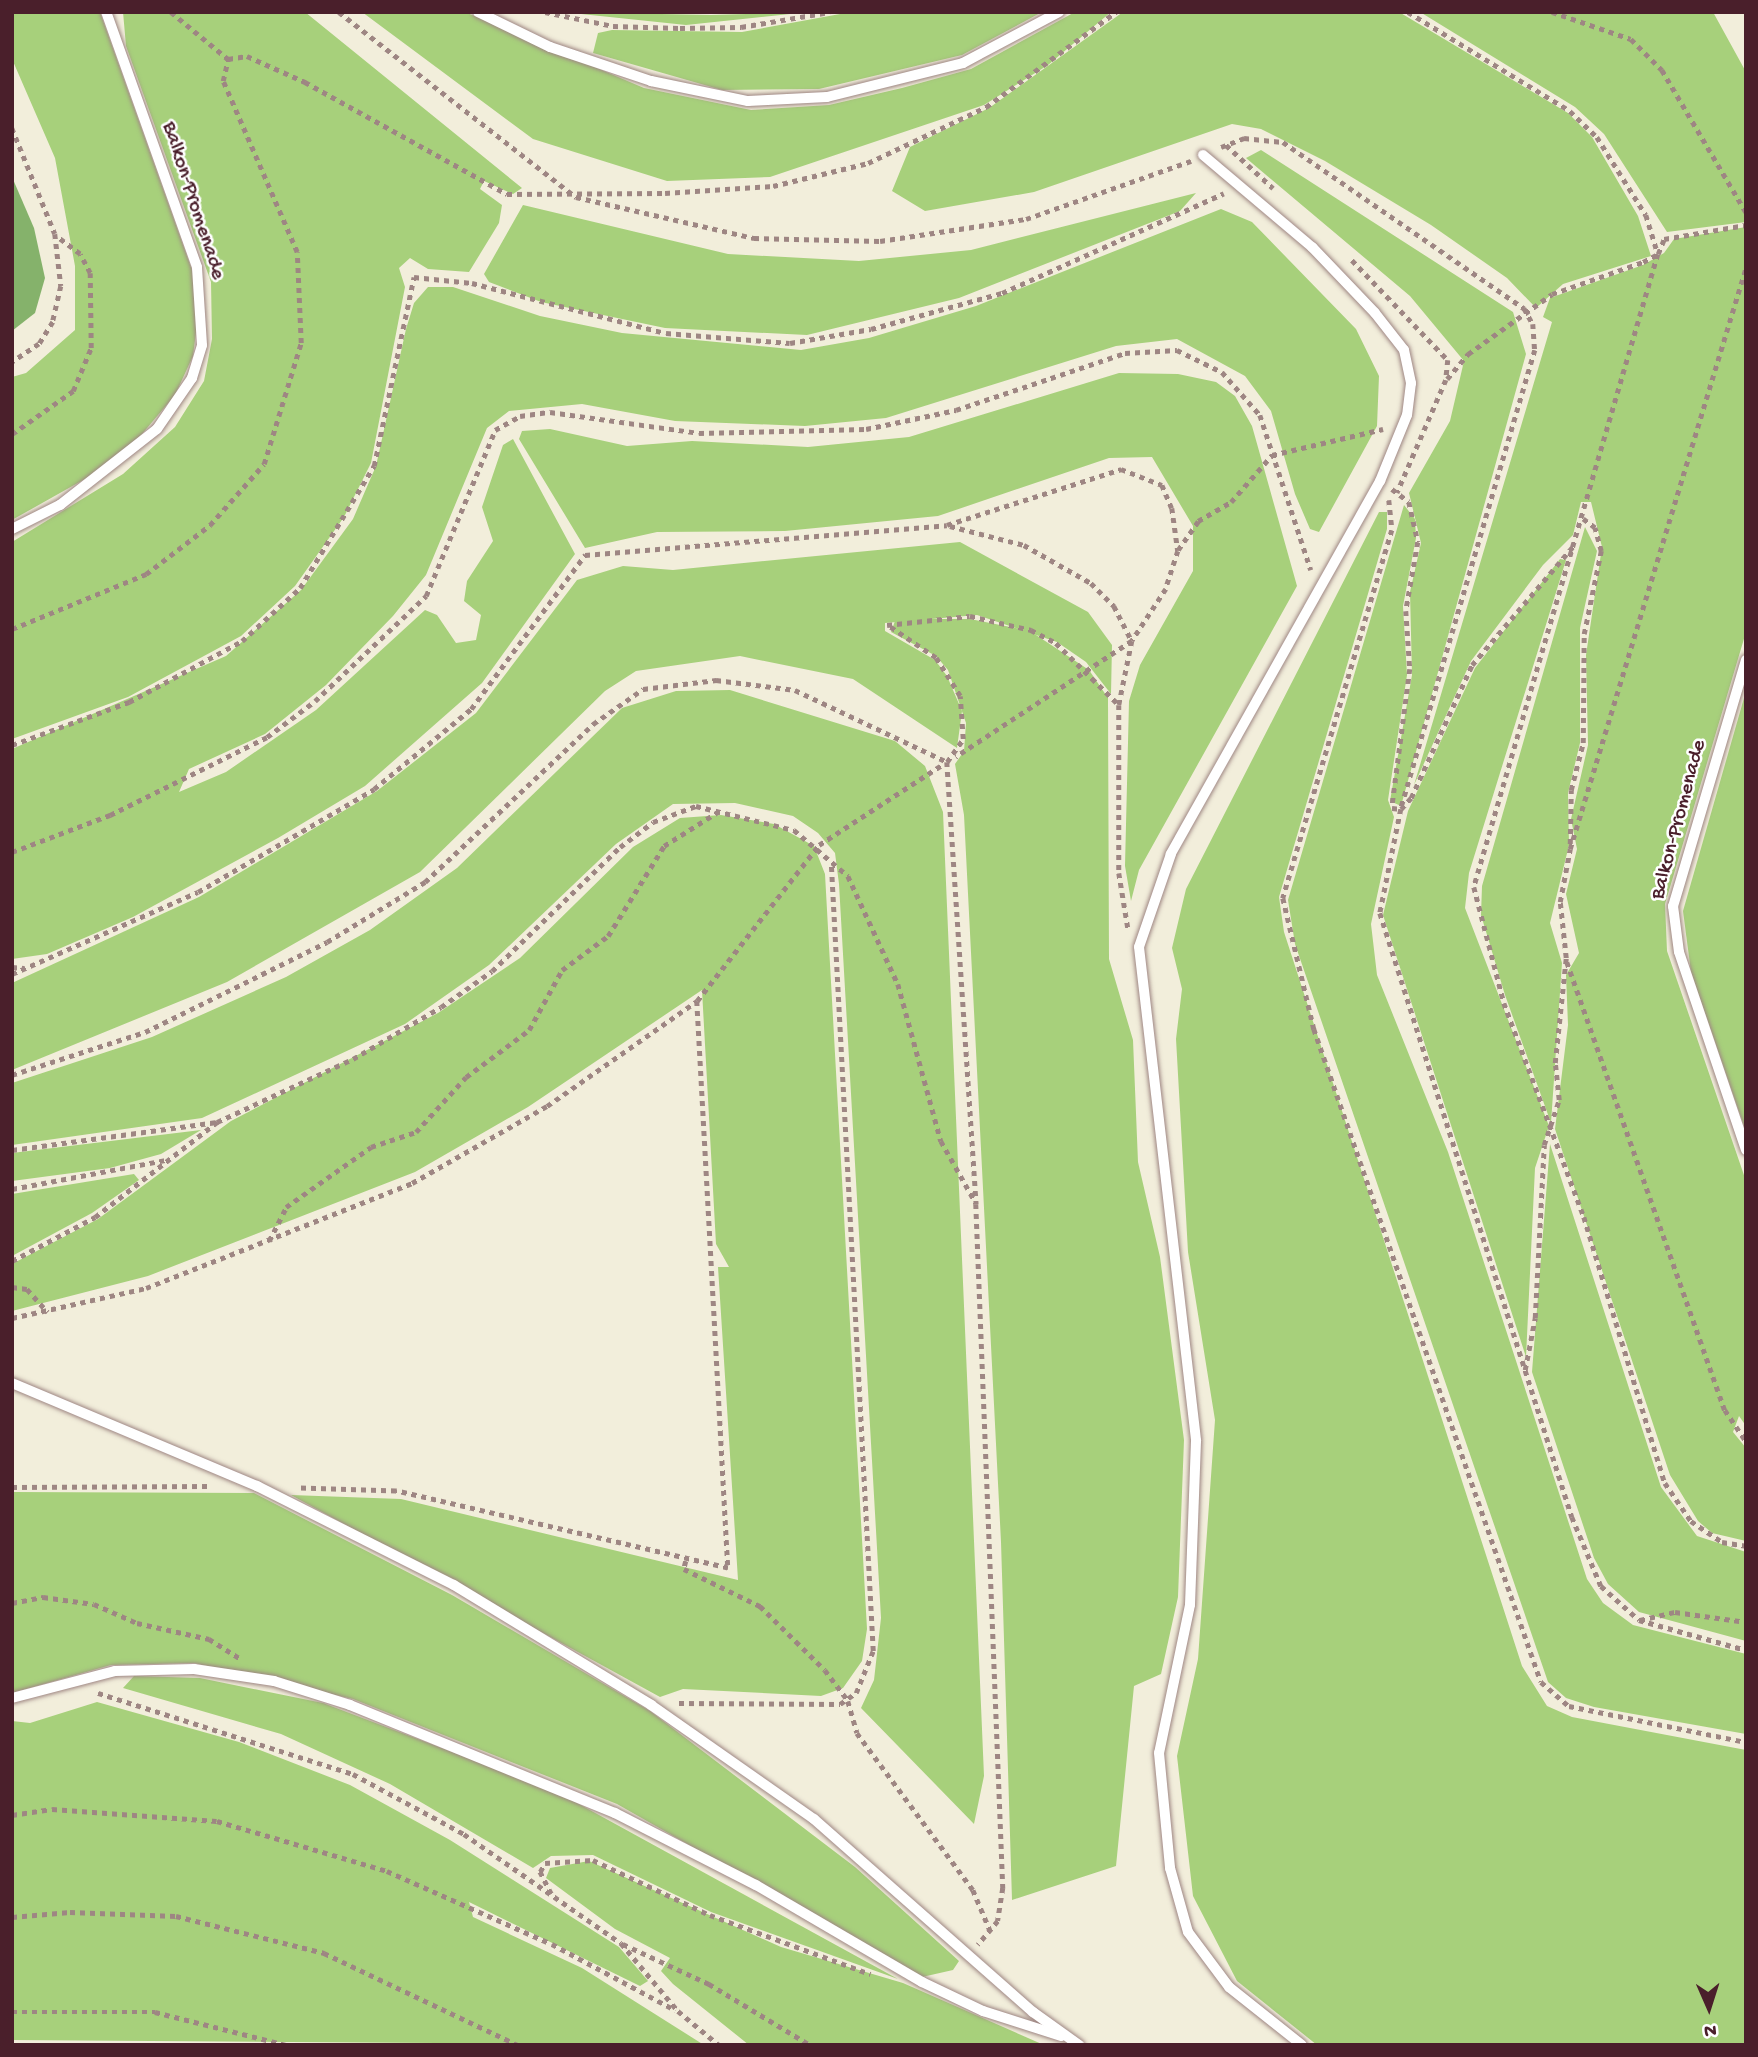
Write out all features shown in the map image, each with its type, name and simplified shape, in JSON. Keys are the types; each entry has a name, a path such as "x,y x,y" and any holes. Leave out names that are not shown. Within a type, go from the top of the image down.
{"lane":[{"name":"Balkon-Promenade","path":"12,529 60,505 133,452 176,407 202,345 197,267 106,12"},
{"path":"478,12 550,47 651,81 748,101 827,97 963,63 1059,12"},
{"path":"1203,155 1312,247 1404,349 1411,383 1404,424 1380,481 1317,587 1171,854 1139,947 1196,1441 1190,1605 1159,1753 1170,1868 1188,1932 1229,1987 1302,2045"},
{"name":"Balkon-Promenade","path":"1746,660 1673,906 1679,952 1746,1150"},
{"path":"12,1383 257,1486 454,1585 651,1705 814,1819 1033,2012 1076,2043"},
{"path":"12,1698 115,1671 194,1669 274,1681 350,1705 475,1750 615,1813 756,1885 922,1982 983,2011 1076,2043"}],"path":[{"path":"171,12 228,59 247,56 305,82 507,194 576,197 773,186 868,163 986,107 1116,12"},
{"path":"339,12 576,197 754,238 880,241 1027,219 1163,175 1244,138 1283,142 1528,315 1535,350 1380,887 1385,939 1525,1370 1601,1586 1639,1620 1746,1650"},
{"path":"545,12 613,26 680,28 741,27 830,12"},
{"path":"1408,12 1570,111 1597,137 1646,215 1658,254"},
{"path":"1552,12 1632,39 1662,70 1746,212"},
{"path":"12,629 146,573 210,525 264,464 301,343 297,252 223,81 228,59"},
{"path":"12,128 55,234 61,286 53,322 39,344 12,362"},
{"path":"12,745 129,702 242,641 300,588 374,466 415,276 472,283 666,332 790,343 872,329 1002,293 1181,216 1240,184"},
{"path":"1746,225 1664,239 1474,887 1500,991 1550,1128 1665,1483 1691,1521 1723,1542 1746,1546"},
{"path":"12,434 73,391 91,348 90,273 80,254 55,234"},
{"path":"1447,380 1468,354 1572,284 1658,254"},
{"path":"1525,1370 1534,1331 1541,1169 1559,1100 1555,1063 1566,958 1560,902 1570,849 1746,267"},
{"path":"12,852 110,815 267,737 315,701 426,596 495,430 520,415 550,412 699,433 866,429 956,410 1153,347 1198,355 1240,387 1260,415 1317,587"},
{"path":"1139,947 1124,922 1119,873 1119,705 1132,641 1166,589 1178,551 1198,521 1231,502 1272,455 1404,424"},
{"path":"12,974 198,892 374,789 471,709 586,555 947,525 1121,469 1162,485 1172,508 1178,551"},
{"path":"1380,481 1409,502 1418,521 1406,611 1410,668 1389,801 1401,809"},
{"path":"1380,481 1392,505 1392,530 1283,898 1314,1029 1541,1682 1569,1706 1746,1742"},
{"path":"1570,849 1571,790 1583,743 1584,635 1601,551 1595,528 1583,519"},
{"path":"947,525 1024,545 1091,583 1114,606 1132,641"},
{"path":"1401,809 1472,664 1558,556 1575,544"},
{"path":"1003,1888 976,1203 947,762 963,739 960,696 936,658 887,625 970,616 1009,623 1056,643 1089,670 1119,705"},
{"path":"12,1318 146,1288 269,1242 475,1149 697,1001 819,845 1132,641"},
{"path":"12,1075 145,1032 327,942 425,881 593,724 643,689 716,680 795,690 947,762"},
{"path":"12,1261 94,1217 217,1122 353,1059 440,1007 492,971 653,822 696,806 772,821 819,845 831,862 848,876 886,948 940,1141 976,1203"},
{"path":"269,1242 286,1207 371,1147 416,1132 466,1077 529,1030 562,970 608,936 664,846 721,810"},
{"path":"651,1705 736,1700 825,1707 848,1701 873,1651 831,862"},
{"path":"1566,958 1725,1410 1746,1441"},
{"path":"12,967 24,968"},
{"path":"257,1486 396,1491 686,1562 728,1568 697,1001"},
{"path":"12,1150 217,1122"},
{"path":"12,1189 169,1159"},
{"path":"12,1287 27,1289 48,1312"},
{"path":"12,1487 217,1486"},
{"path":"686,1562 684,1569 760,1606 806,1648 848,1701 857,1734 973,1889 991,1931"},
{"path":"12,1603 43,1597 94,1604 137,1623 209,1639 247,1661"},
{"path":"1639,1620 1675,1612 1746,1622"},
{"path":"83,1692 223,1728 353,1774 464,1833 621,1943 709,1984 810,2045"},
{"path":"12,1815 52,1809 217,1821 387,1871 552,1944 678,2011"},
{"path":"551,1894 540,1872 545,1863 593,1860 710,1915 880,1977"},
{"path":"12,1917 70,1912 176,1916 324,1953 518,2045"},
{"path":"621,1943 678,2011 719,2045"},
{"path":"12,2012 155,2012 286,2045"}],"green space":[{"path":"12,12 100,12 193,273 198,316 193,356 175,395 142,434 108,466 12,520 12,377 26,373 75,330 75,266 55,158 12,59"},
{"path":"123,12 305,12 522,188 513,194 484,181 480,189 502,205 499,223 469,272 428,269 410,258 399,268 405,287 371,463 344,517 295,586 241,636 128,697 12,739 12,542 123,474 175,427 204,381 212,339 211,282 126,46"},
{"path":"362,12 465,12 644,88 751,110 829,105 902,88 971,69 1075,12 1111,12 1048,65 984,105 770,177 667,181 533,139"},
{"path":"562,12 711,15 809,12 686,25"},
{"path":"851,12 1042,12 962,55 819,89 722,90 593,53 598,33 612,30 742,32"},
{"path":"1123,12 1399,12 1568,113 1592,137 1638,216 1651,256 1563,284 1536,308 1507,278 1431,225 1325,161 1261,129 1232,124 1034,192 925,211 892,191 910,147 989,108"},
{"path":"1420,12 1713,12 1746,72 1746,222 1667,232 1604,134 1575,107"},
{"path":"1261,150 1513,312 1526,354 1401,806 1390,801 1412,675 1410,592 1421,543 1409,493 1450,421 1464,361 1410,296 1246,158"},
{"path":"12,177 34,228 45,278 35,313 12,331"},
{"path":"1196,193 1180,211 959,298 807,335 665,328 541,302 489,282 484,274 523,205 728,254 859,261 971,250"},
{"path":"1221,209 1252,222 1356,329 1379,376 1377,426 1319,532 1310,529 1295,494 1271,411 1245,376 1177,339 1116,346 886,418 805,426 675,421 582,404 509,411 487,428 426,575 393,616 326,685 265,734 189,769 179,792 226,772 316,710 425,610 437,615 456,643 476,640 481,615 464,601 467,581 493,541 482,507 503,445 513,439 575,554 482,683 365,786 278,838 133,917 47,954 12,959 12,749 226,656 301,590 353,519 376,466 406,329 414,303 428,287 453,287 540,316 622,333 801,350 869,338 976,306"},
{"path":"1746,227 1746,632 1665,904 1667,951 1746,1181 1746,1426 1739,1416 1733,1432 1746,1448 1746,1541 1712,1533 1698,1521 1670,1475 1555,1129 1568,1025 1566,975 1579,953 1566,894 1577,849 1571,819 1588,745 1586,655 1602,547 1591,502 1581,502 1573,535 1543,565 1471,661 1414,785 1552,322 1543,317 1550,298 1643,265 1664,253 1674,239"},
{"path":"1119,373 1178,374 1216,382 1235,396 1252,426 1297,586 1139,870 1131,901 1125,866 1129,701 1140,665 1193,571 1193,526 1152,457 1109,458 938,516 785,531 657,532 585,548 519,439 522,431 550,429 627,446 692,441 808,447 909,437"},
{"path":"1404,505 1415,519 1416,538 1403,606 1407,675 1388,800 1394,817 1371,924 1377,975 1448,1152 1587,1579 1603,1603 1633,1625 1746,1654 1746,1734 1594,1707 1566,1698 1548,1682 1295,944 1288,900"},
{"path":"1379,512 1387,512 1387,529 1279,897 1284,932 1522,1666 1547,1706 1572,1717 1746,1750 1746,2045 1317,2045 1237,1981 1193,1896 1177,1756 1198,1659 1215,1420 1188,1252 1176,1039 1182,989 1172,948 1186,889"},
{"path":"1585,527 1597,551 1580,628 1580,743 1568,793 1569,845 1550,923 1562,963 1551,1123 1505,995 1481,915 1482,886"},
{"path":"960,542 1088,612 1112,645 1111,694 1086,662 1057,642 977,615 885,623 885,631 935,660 947,676 962,711 957,748 853,679 740,656 636,671 605,691 420,872 227,982 12,1070 12,983 199,897 377,791 476,713 577,580 623,566 673,570"},
{"path":"1560,559 1566,560 1469,873 1465,908 1549,1126 1535,1168 1526,1357 1383,915 1408,811 1475,668"},
{"path":"970,619 1030,631 1089,670 1108,698 1109,959 1133,1040 1138,1162 1160,1257 1184,1440 1178,1597 1161,1674 1134,1686 1116,1866 1012,1900 1001,1542 964,815 955,764 964,751 966,723 948,670 936,656 891,632 895,621"},
{"path":"730,690 895,741 925,766 943,812 984,1776 974,1824 861,1708 874,1680 881,1618 839,884 835,853 818,833 793,816 735,803 673,804 616,844 489,965 405,1024 202,1118 12,1145 12,1083 152,1037 286,977 370,930 457,868 622,708 676,691"},
{"path":"1746,691 1746,1132 1691,972 1683,911"},
{"path":"721,815 774,824 814,846 825,874 867,1629 862,1661 843,1688 821,1696 683,1689 660,1697 291,1495 401,1499 738,1580 718,1267 729,1267 716,1244 702,990 528,1107 415,1172 148,1276 12,1311 12,1264 98,1219 231,1121 438,1013 520,958 633,847 680,818"},
{"path":"201,1130 161,1154 110,1168 12,1181 12,1153"},
{"path":"1550,1144 1661,1487 1697,1536 1746,1552 1746,1641 1639,1612 1608,1584 1594,1558 1532,1372"},
{"path":"134,1174 139,1180 92,1213 12,1256 12,1194"},
{"path":"12,1492 254,1493 452,1595 650,1711 855,1867 959,1961 953,1970 922,1977 617,1804 353,1699 194,1663 111,1665 12,1693"},
{"path":"134,1676 200,1678 323,1703 557,1792 898,1979 711,1912 593,1855 551,1856 533,1868 390,1784 281,1734 123,1688"},
{"path":"97,1702 239,1742 350,1785 450,1840 619,1947 648,1981 640,1986 469,1902 473,1917 582,1968 704,2045 12,2040 12,1721 30,1723"},
{"path":"589,1861 781,1947 903,1983 1044,2045 749,2045 673,1984 661,1971 670,1958 615,1929 546,1878 550,1868"}]}
